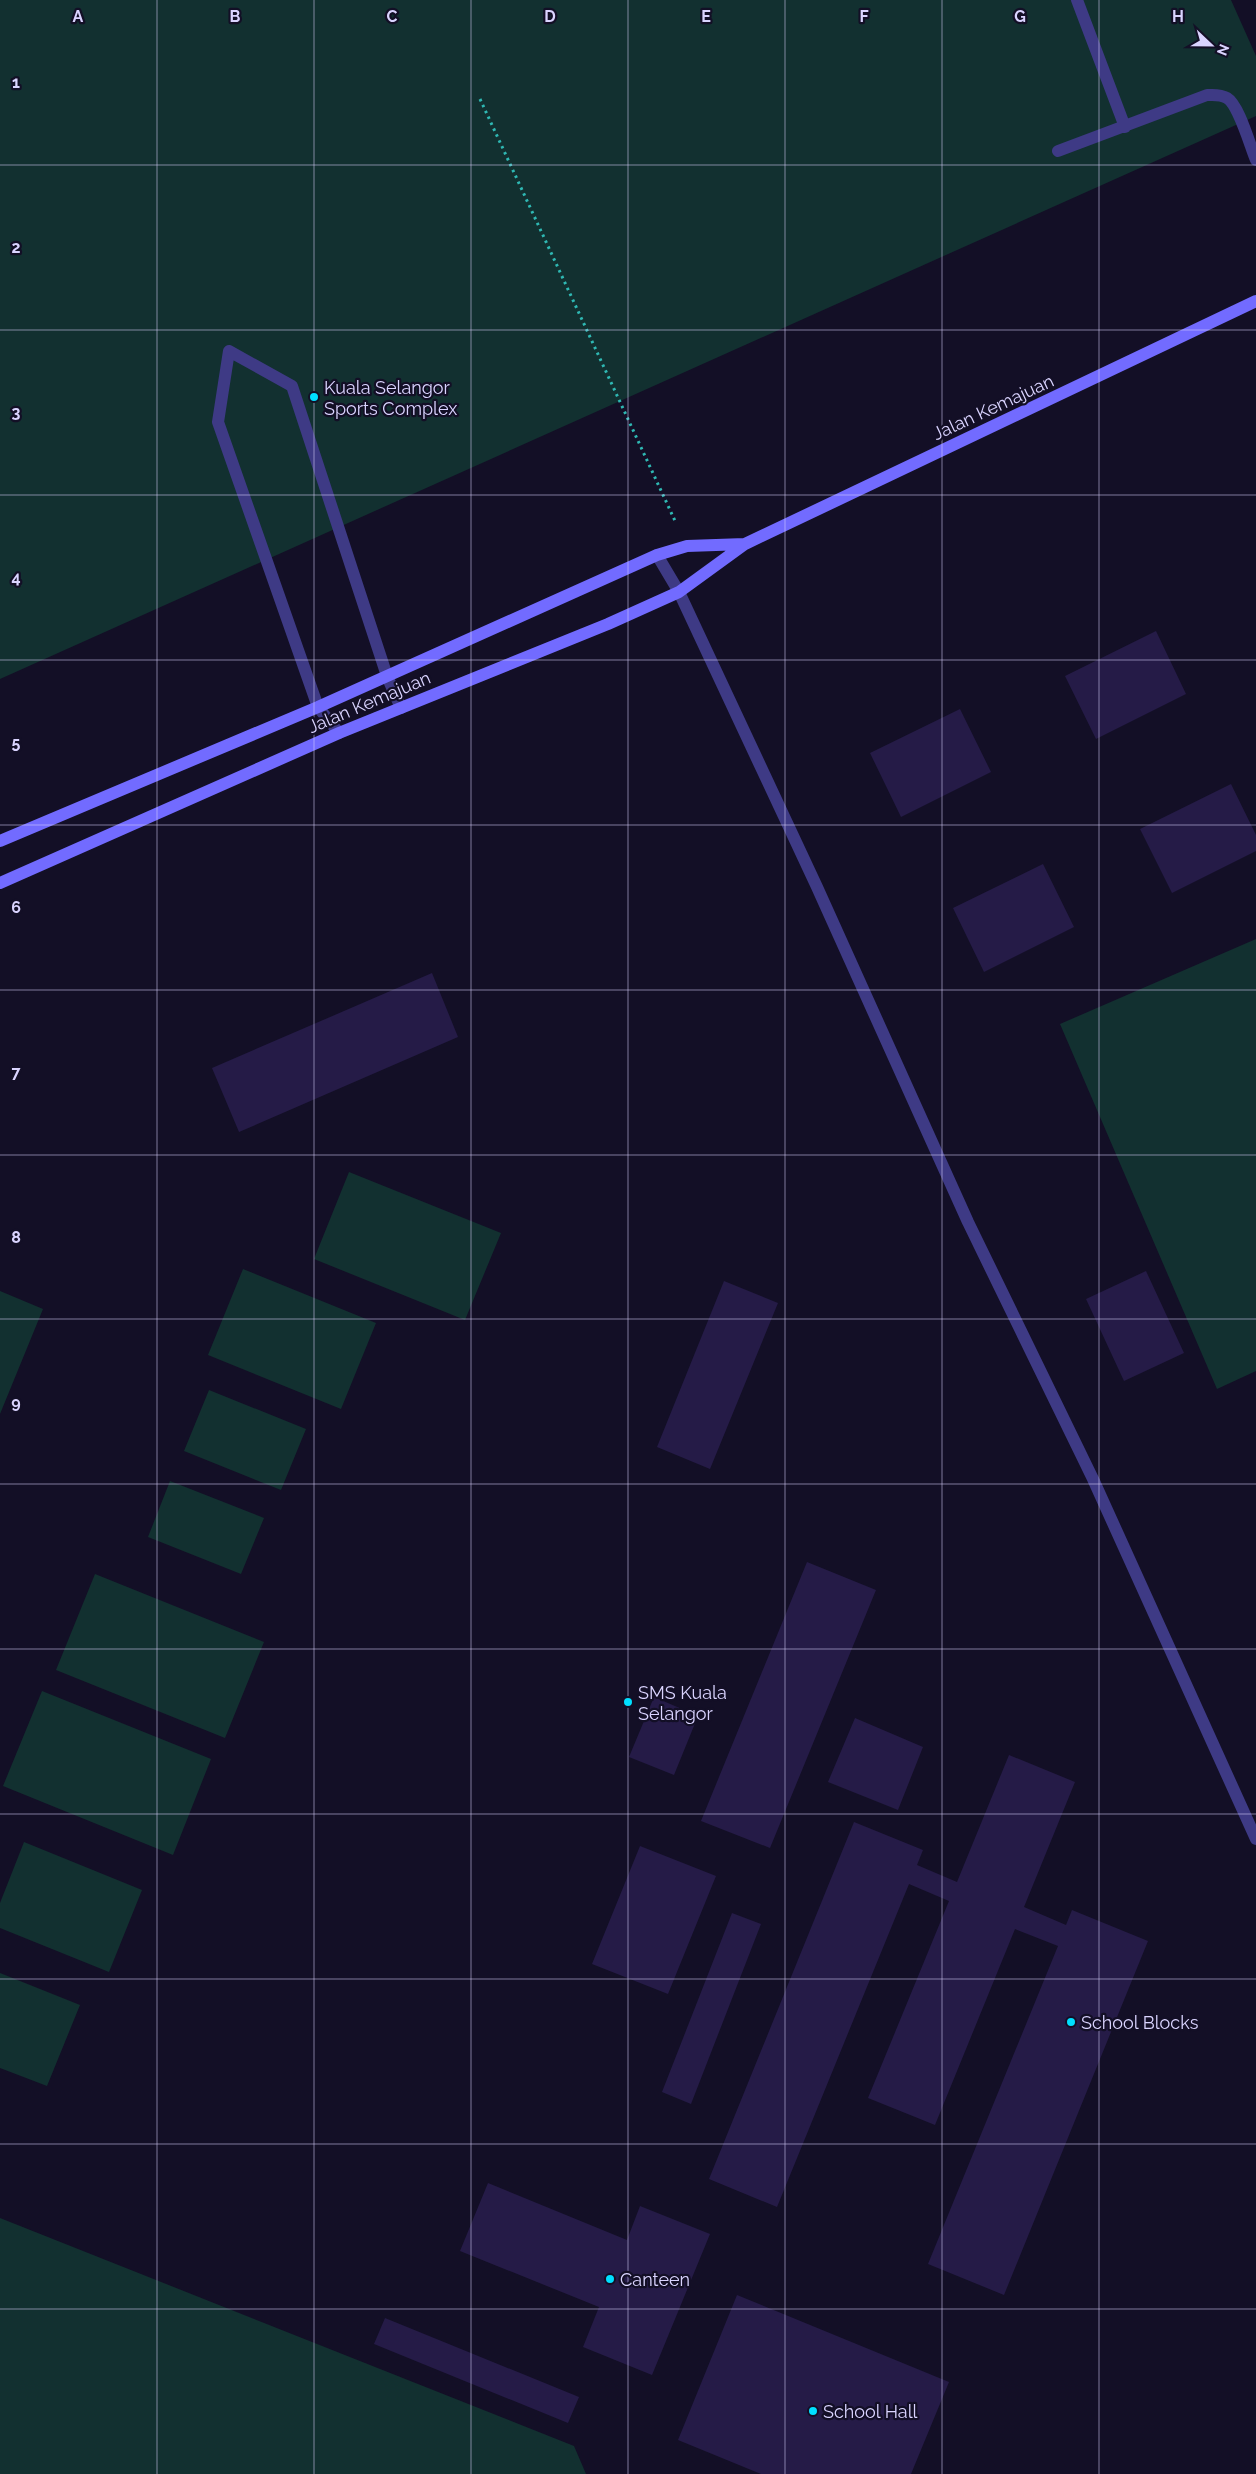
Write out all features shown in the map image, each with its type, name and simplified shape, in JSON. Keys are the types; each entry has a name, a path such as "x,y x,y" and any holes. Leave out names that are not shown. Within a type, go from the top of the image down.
{"street":[{"name":"Jalan Kemajuan","path":"0,883 339,733 608,624 679,592 746,544 1256,301"},
{"name":"Jalan Kemajuan","path":"0,841 318,707 657,555 687,546 746,544"}],"lane":[{"path":"1077,0 1125,127"},
{"path":"1058,151 1207,95 1218,94 1229,99 1236,108 1256,160"},
{"path":"339,733 318,707 218,422 229,351 292,386 387,676 401,708"},
{"path":"657,555 679,592 817,888 968,1222 1093,1479 1256,1840"}],"path":[{"path":"480,100 687,546"}],"green space":[{"name":"Kuala Selangor Sports Complex","path":"0,0 1231,0 1256,56 1256,116 0,679"},
{"path":"1256,939 1256,1371 1217,1389 1060,1024"},
{"path":"349,1172 501,1233 465,1320 314,1259"},
{"path":"243,1269 376,1323 341,1409 208,1355"},
{"path":"0,1291 43,1309 0,1414"},
{"path":"209,1390 306,1429 281,1490 184,1451"},
{"path":"170,1481 264,1518 241,1574 148,1537"},
{"path":"95,1574 264,1642 225,1738 56,1670"},
{"path":"42,1691 211,1759 173,1855 3,1786"},
{"path":"24,1842 142,1890 109,1972 0,1928 0,1903"},
{"path":"0,1973 80,2005 47,2086 0,2068"},
{"path":"0,2218 574,2446 586,2474 0,2474"}],"building":[{"path":"1156,631 1186,694 1096,739 1065,676"},
{"path":"960,709 991,772 901,817 870,753"},
{"path":"1231,784 1256,835 1256,851 1172,893 1140,829"},
{"path":"1043,864 1074,927 984,972 953,908"},
{"path":"432,973 458,1037 239,1132 212,1068"},
{"path":"1146,1271 1184,1353 1124,1381 1086,1299"},
{"path":"724,1281 778,1303 710,1469 657,1447"},
{"path":"807,1562 876,1590 770,1848 701,1821"},
{"path":"654,1697 698,1716 674,1775 629,1757"},
{"path":"855,1718 923,1747 898,1810 828,1782"},
{"name":"School Blocks","path":"1009,1755 1075,1782 1024,1907 1066,1925 1072,1910 1148,1941 1004,2295 928,2264 1058,1946 1015,1929 935,2125 868,2098 949,1901 909,1884 777,2207 709,2179 854,1822 923,1850 917,1865 957,1882"},
{"path":"640,1846 716,1876 668,1994 592,1964"},
{"path":"732,1913 761,1924 691,2104 662,2092"},
{"name":"Canteen","path":"488,2183 627,2240 640,2206 710,2234 652,2375 583,2347 599,2307 460,2251"},
{"name":"School Hall","path":"737,2295 949,2382 911,2474 761,2474 678,2440"},
{"path":"385,2318 579,2397 568,2423 374,2344"}],"place":[{"name":"Kuala Selangor Sports Complex","path":"314,397"},
{"name":"SMS Kuala Selangor","path":"628,1702"},
{"name":"School Blocks","path":"1071,2022"},
{"name":"Canteen","path":"610,2279"},
{"name":"School Hall","path":"813,2411"}]}
